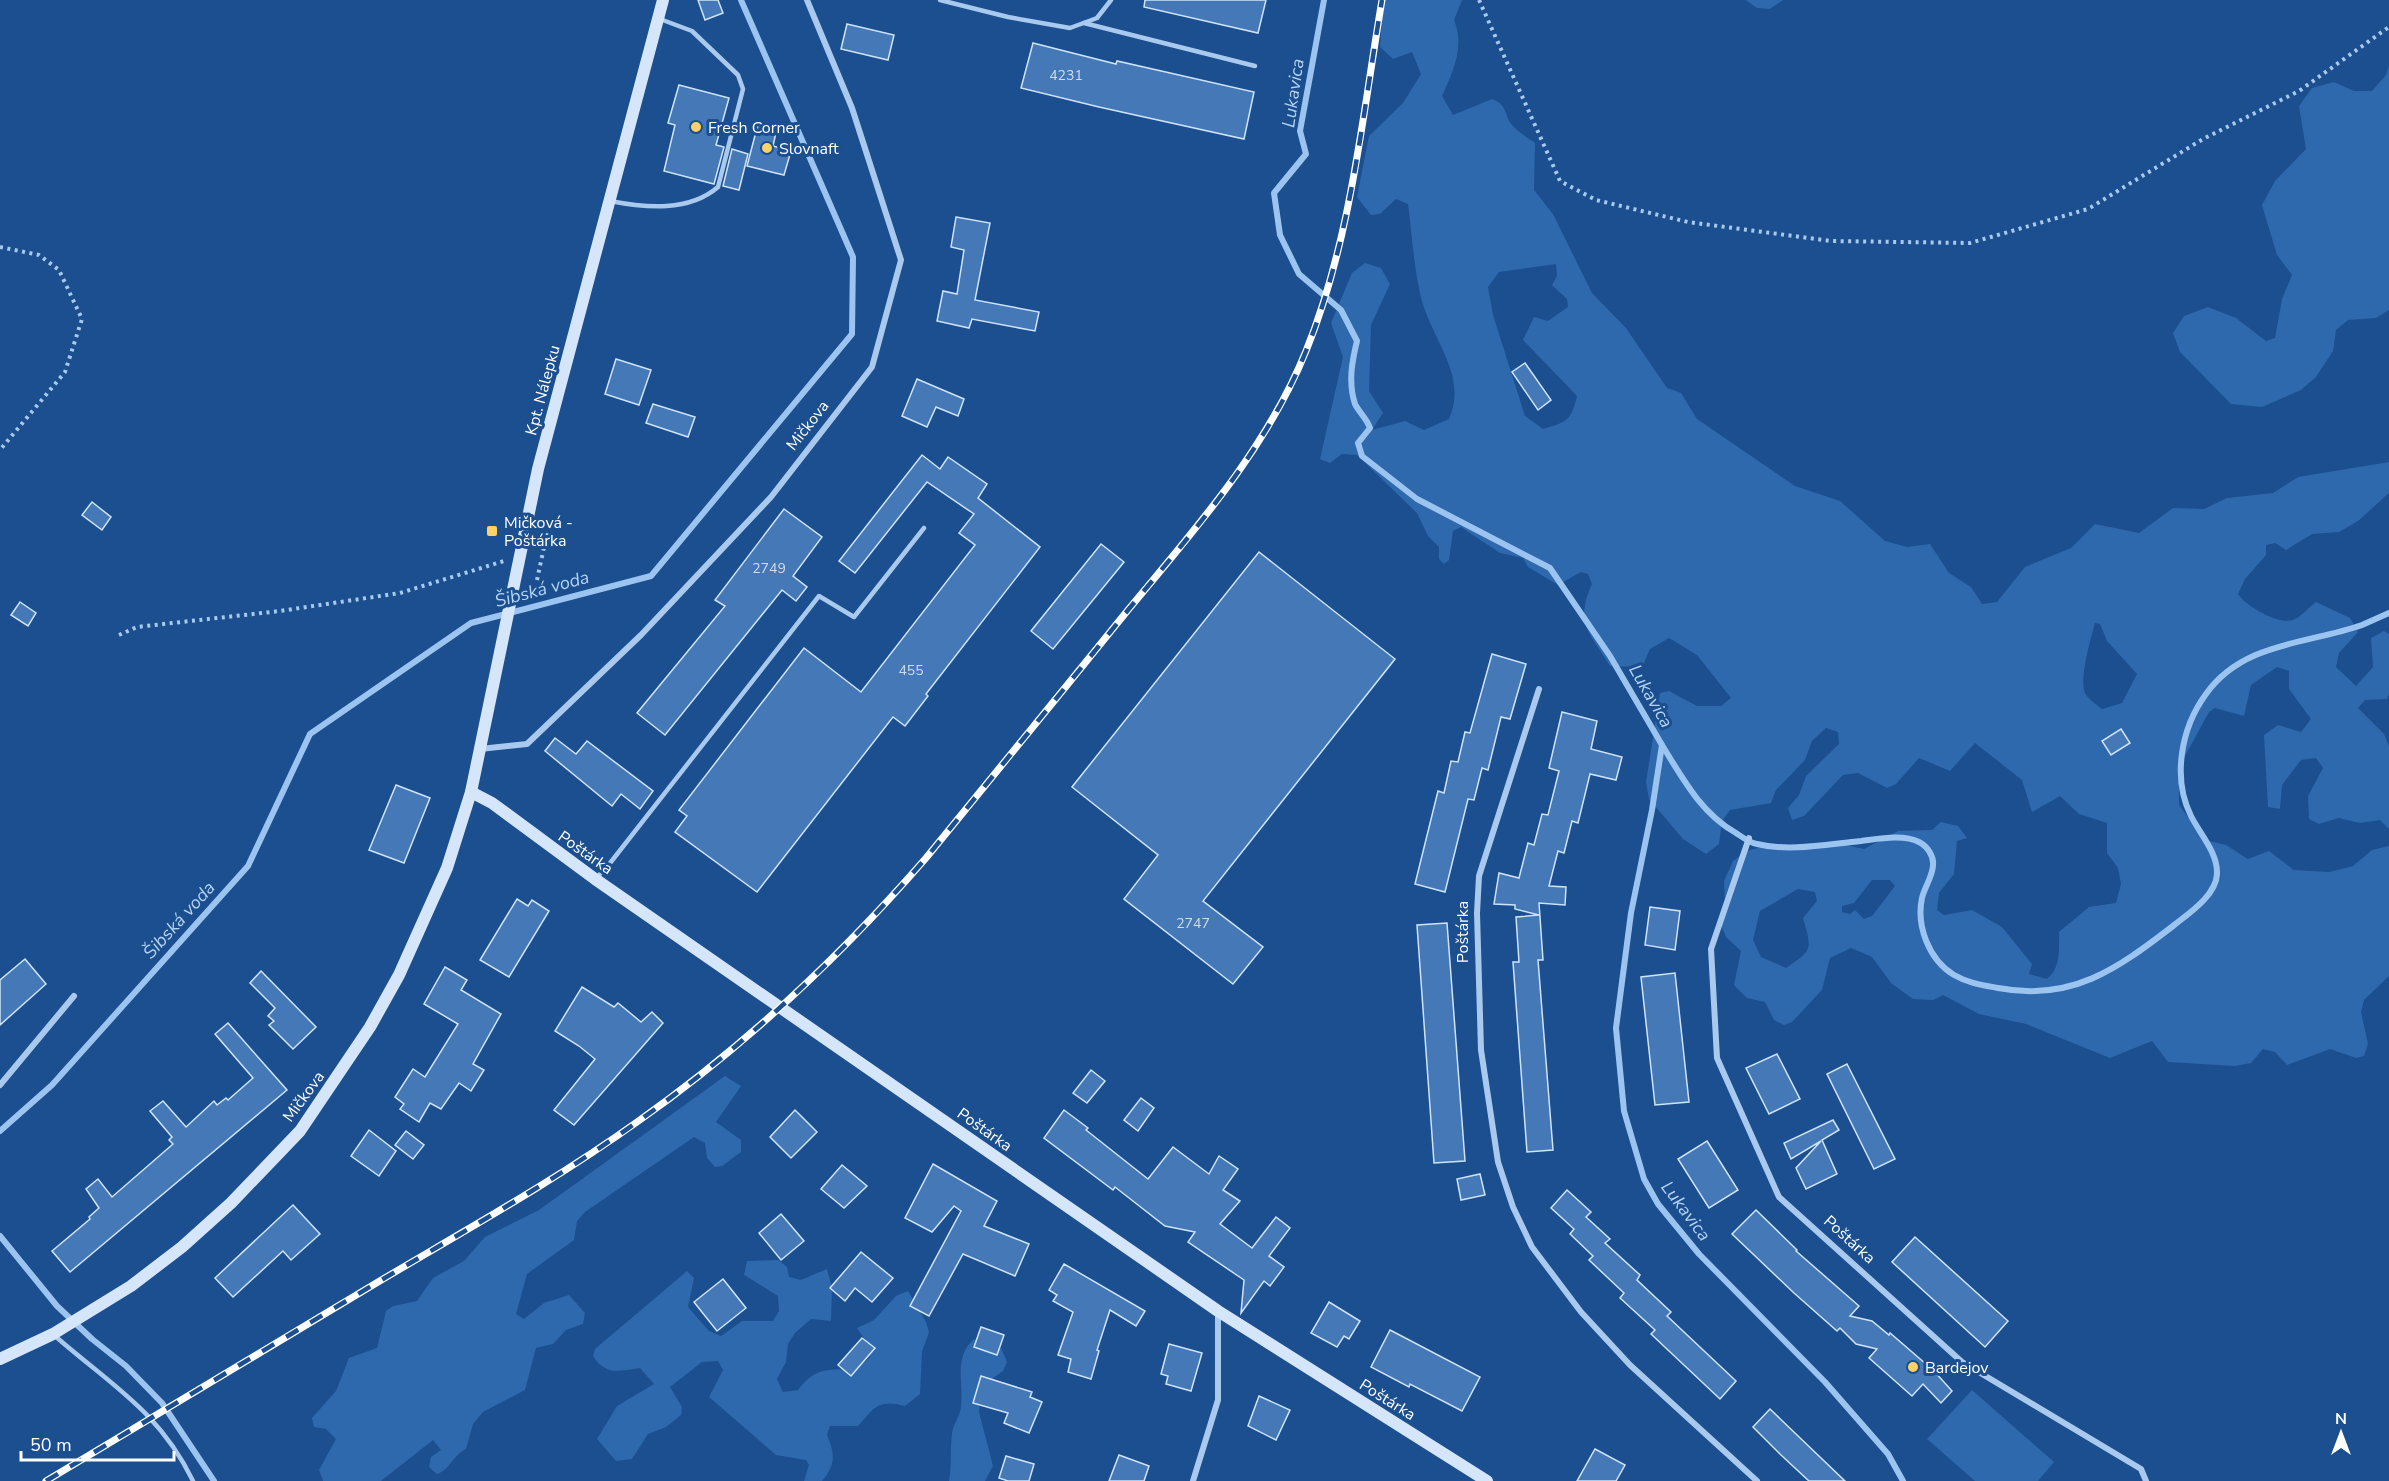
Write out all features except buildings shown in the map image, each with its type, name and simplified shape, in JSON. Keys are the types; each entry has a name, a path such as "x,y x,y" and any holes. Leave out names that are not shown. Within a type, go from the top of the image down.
{"main road":[{"name":"Kpt. Nálepku","path":"471,792 538,469 663,0"},
{"name":"Poštárka","path":"471,792 492,803 595,879 1218,1311 1487,1481"},
{"name":"Mičkova","path":"0,1359 53,1334 131,1286 182,1247 231,1203 300,1131 370,1028 399,975 447,868 471,792"}],"street":[{"name":"Mičkova","path":"480,749 527,744 641,635 771,497 872,368 901,260 852,108 807,0"},
{"name":"Poštárka","path":"1539,689 1479,876 1476,913 1481,1050 1498,1162 1513,1207 1532,1247 1581,1312 1630,1365 1757,1481"},
{"name":"Poštárka","path":"1749,838 1712,949 1717,1058 1779,1197 1962,1362 2141,1469 2146,1481"},
{"path":"0,1085 74,996"},
{"path":"1193,1481 1218,1401 1218,1311"}],"lane":[{"path":"940,0 1008,17 1070,28 1097,18 1111,0"},
{"path":"610,201 637,206 682,204 707,196 718,187 743,89 738,75 692,31 658,19"},
{"path":"1084,23 1256,66"},
{"path":"595,879 607,867 819,596 854,617 924,528"},
{"path":"53,1334 129,1396 151,1418 179,1453 193,1481"}],"path":[{"path":"1479,0 1560,181 1596,200 1688,222 1832,241 1970,243 2088,209 2203,139 2299,92 2389,27"},
{"path":"0,247 39,255 59,270 82,319 65,372 0,450"},
{"path":"537,580 550,519"},
{"path":"119,635 137,627 280,611 400,593 519,556"}],"shaded area":[{"path":"1383,0 1462,0 1454,20 1458,39 1456,59 1442,96 1453,115 1492,99 1501,104 1512,125 1535,143 1534,190 1553,214 1592,293 1626,328 1667,388 1681,393 1697,419 1795,486 1840,501 1885,541 1907,547 1930,544 1949,573 1971,587 1982,604 1997,602 2025,567 2071,548 2095,524 2139,533 2173,508 2204,509 2227,498 2273,493 2298,477 2389,462 2389,493 2358,521 2339,532 2312,534 2286,550 2275,543 2266,545 2266,555 2245,579 2238,594 2255,609 2279,620 2296,619 2316,602 2350,618 2358,632 2339,653 2336,667 2356,686 2373,667 2371,638 2384,631 2389,634 2389,694 2387,699 2365,700 2358,708 2384,734 2389,746 2389,829 2380,820 2360,823 2339,818 2319,824 2309,819 2308,796 2323,768 2316,758 2301,760 2282,785 2280,809 2268,807 2264,735 2278,725 2301,732 2311,719 2289,689 2289,671 2277,667 2251,685 2244,716 2215,708 2209,712 2179,767 2179,805 2205,840 2226,845 2248,859 2269,851 2294,870 2329,872 2353,866 2372,850 2389,846 2389,976 2364,1000 2361,1012 2368,1044 2364,1056 2356,1058 2330,1049 2287,1065 2275,1052 2263,1049 2251,1063 2235,1066 2168,1062 2152,1041 2110,1058 2026,1024 1979,1014 1943,995 1933,1000 1913,999 1891,983 1872,957 1851,948 1830,958 1822,990 1792,1022 1784,1025 1774,1020 1765,1002 1747,998 1734,985 1741,951 1726,937 1720,923 1725,905 1724,881 1733,861 1746,851 1775,844 1812,847 1837,843 1864,849 1898,831 1932,830 1941,822 1958,826 1967,838 1957,841 1954,874 1939,893 1937,910 1944,915 1972,910 2002,927 2032,964 2029,974 2047,979 2052,975 2057,964 2059,932 2089,907 2116,903 2121,884 2118,868 2107,853 2107,823 2079,814 2060,796 2032,812 2022,780 1975,743 1950,771 1919,758 1896,784 1887,788 1858,773 1843,775 1804,816 1792,820 1788,808 1799,795 1806,776 1839,744 1838,732 1826,728 1812,741 1805,760 1776,790 1771,803 1730,810 1722,821 1719,844 1706,854 1683,839 1649,799 1646,782 1660,693 1669,691 1697,706 1721,706 1731,698 1697,655 1669,638 1650,649 1642,667 1610,666 1591,636 1585,619 1584,609 1592,584 1588,574 1581,572 1558,585 1528,567 1523,558 1500,553 1461,527 1453,531 1449,560 1444,564 1439,559 1439,547 1428,536 1417,513 1357,455 1342,454 1330,463 1320,459 1343,357 1331,323 1352,273 1365,263 1381,268 1390,284 1371,325 1369,391 1383,413 1372,430 1405,421 1424,430 1449,419 1454,403 1452,373 1427,316 1419,290 1408,204 1396,199 1380,214 1371,215 1357,197 1369,136 1403,103 1421,74 1412,52 1393,59 1380,47","holes":["1556,264 1557,276 1552,285 1567,299 1568,307 1548,321 1534,317 1523,340 1577,396 1573,411 1563,422 1543,429 1525,416 1493,315 1488,287 1499,272","2095,623 2100,624 2107,641 2137,674 2122,703 2102,709 2086,695 2083,678","1872,880 1890,880 1895,886 1872,916 1864,919 1855,910 1850,914 1842,912 1842,906 1854,903","1798,889 1815,892 1817,901 1803,918 1808,937 1808,948 1801,957 1786,968 1761,957 1753,940 1760,911"]},
{"path":"1746,0 1783,0 1770,9 1757,8"},
{"path":"2389,65 2389,310 2376,318 2348,320 2336,330 2333,351 2316,377 2301,390 2262,407 2231,404 2180,352 2173,333 2184,316 2208,307 2236,318 2266,341 2275,338 2282,299 2292,275 2277,255 2262,205 2275,181 2306,149 2299,106 2312,88 2334,82 2354,91 2372,91 2386,75"},
{"path":"725,1076 741,1086 716,1122 741,1140 741,1152 722,1166 715,1167 707,1158 705,1143 694,1137 585,1212 577,1221 574,1240 527,1274 516,1314 524,1319 544,1303 569,1295 585,1313 583,1324 566,1330 553,1344 536,1348 525,1390 483,1412 473,1424 466,1449 437,1474 429,1467 431,1457 441,1450 433,1440 381,1481 323,1481 319,1470 336,1439 326,1429 314,1427 312,1418 336,1391 349,1358 377,1348 386,1311 393,1306 417,1301 433,1278 464,1261 485,1237 539,1210"},
{"path":"778,1260 787,1267 789,1277 801,1280 827,1269 832,1288 831,1321 811,1319 795,1333 788,1344 786,1362 777,1379 783,1392 798,1390 817,1373 857,1369 870,1357 868,1344 857,1328 874,1320 896,1296 908,1291 926,1322 929,1332 922,1352 920,1394 905,1406 883,1404 878,1406 858,1426 830,1426 827,1435 833,1459 830,1470 822,1481 804,1481 809,1465 806,1460 776,1455 709,1397 723,1370 718,1361 702,1362 670,1387 682,1407 681,1415 666,1427 648,1434 632,1459 616,1461 597,1439 617,1406 654,1384 640,1368 614,1371 603,1367 593,1356 595,1349 687,1271 694,1278 688,1307 709,1331 721,1336 742,1321 773,1321 779,1311 778,1296 744,1275 747,1261"},
{"path":"974,1339 990,1349 1001,1348 1007,1362 1003,1371 981,1387 979,1412 993,1466 985,1481 949,1481 952,1434 962,1398 961,1362"},
{"path":"1972,1390 2054,1462 2038,1481 1975,1481 1927,1439"}],"waterway":[{"name":"Šibská voda","path":"0,1131 52,1085 248,866 310,734 471,623 651,576 852,334 853,257 741,0"},
{"name":"Lukavica","path":"1324,0 1300,131 1306,154 1274,193 1280,235 1299,274 1341,310 1357,341 1352,364 1353,396 1355,404 1370,428 1358,443 1362,456 1417,499 1550,568 1610,656 1662,745 1652,810 1631,913 1616,1028 1624,1111 1644,1179 1658,1204 1699,1254 1825,1382 1888,1454 1903,1481"},
{"path":"1662,745 1685,783 1713,816 1752,842 1770,846 1796,847 1898,838 1922,844 1931,855 1933,865 1922,898 1921,920 1926,941 1938,961 1954,975 1975,983 2024,991 2049,990 2071,986 2113,968 2186,916 2212,890 2217,866 2185,801 2181,770 2182,754 2190,722 2197,707 2221,677 2238,664 2257,654 2362,625 2389,613"},
{"path":"0,1236 57,1306 92,1339 126,1366 162,1403 214,1481"}],"railway":[{"path":"46,1481 507,1206 637,1122 716,1063 790,999 893,895 926,858 1203,519 1271,422 1306,351 1334,266 1345,222 1361,134 1382,0"}],"place":[{"name":"Fresh Corner","path":"696,127"},
{"name":"Slovnaft","path":"767,148"},
{"name":"Mičková - Poštárka","path":"492,531"},
{"name":"Bardejov","path":"1913,1367"}]}
